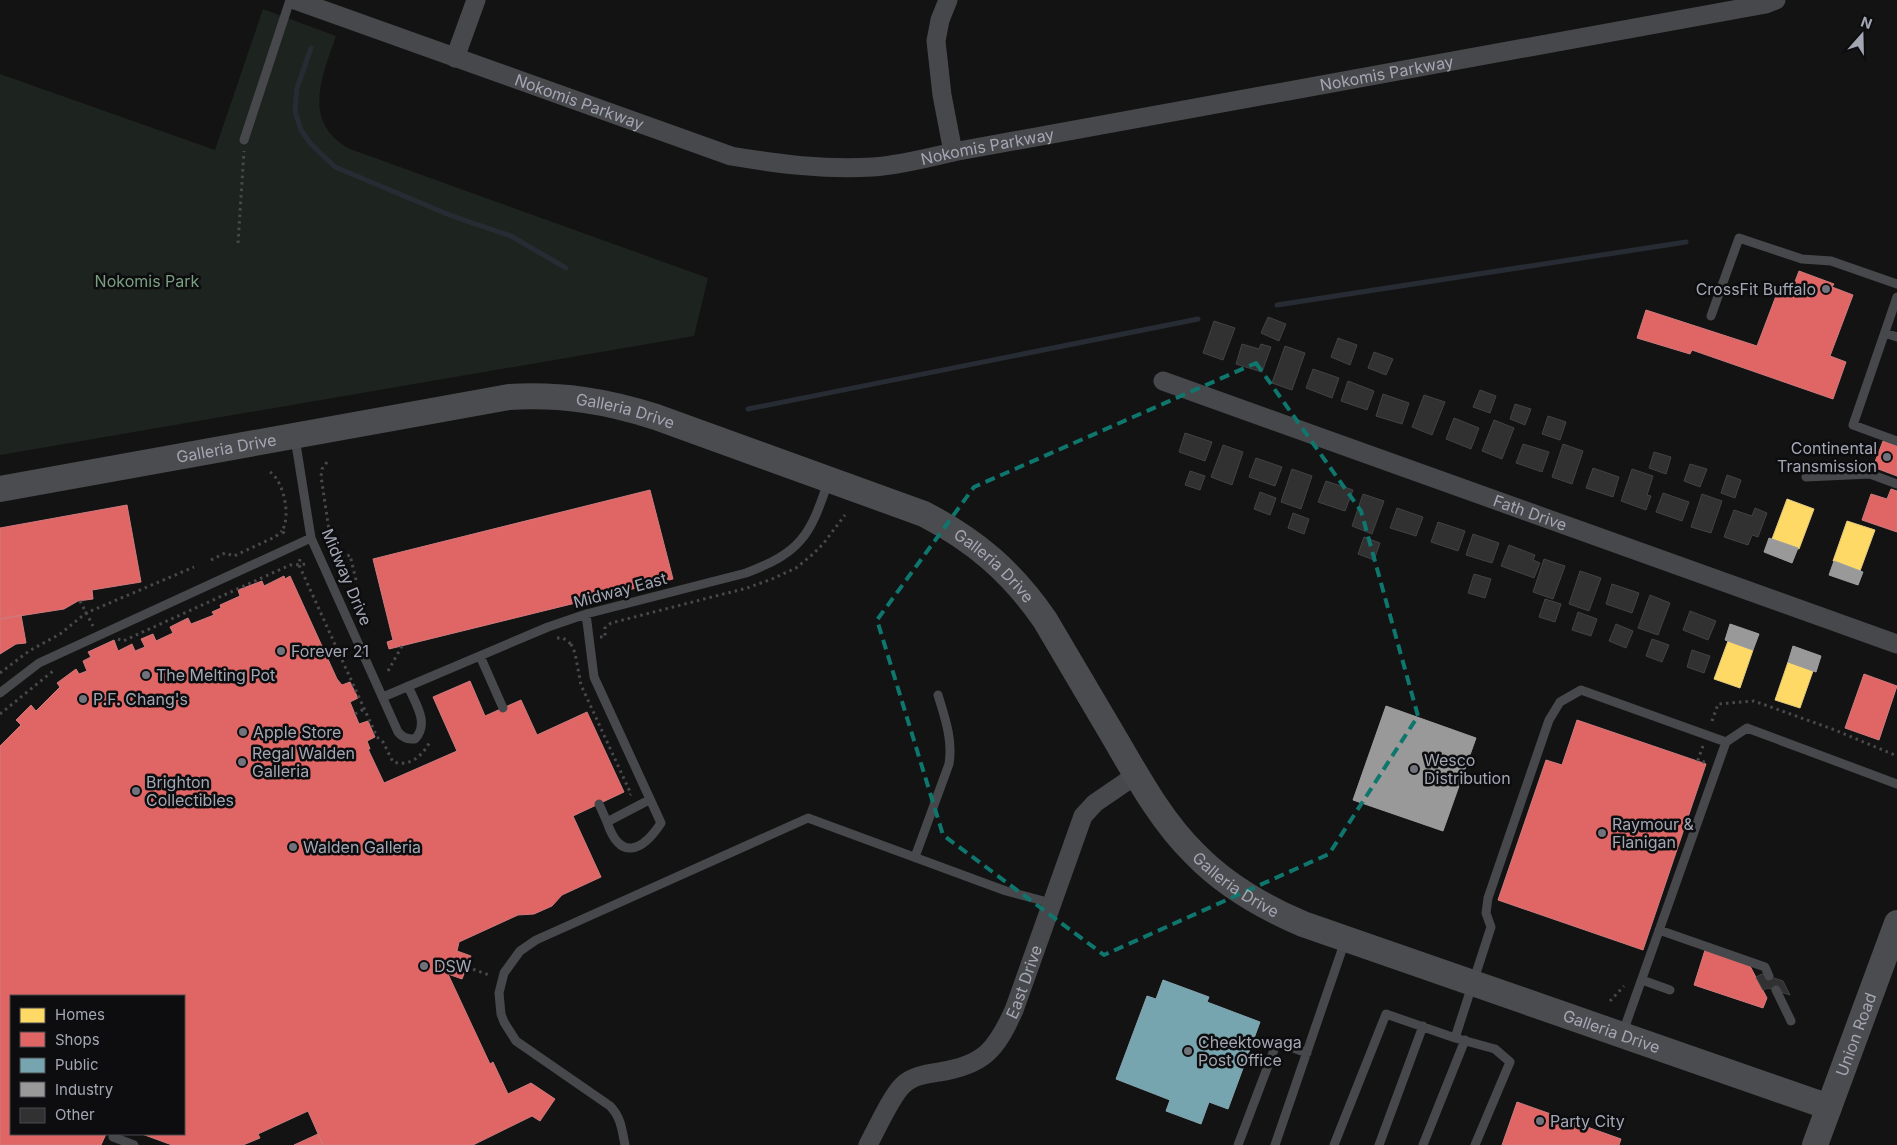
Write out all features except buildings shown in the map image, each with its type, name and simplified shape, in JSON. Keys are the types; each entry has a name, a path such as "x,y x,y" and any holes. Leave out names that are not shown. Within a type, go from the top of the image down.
{"street":[{"name":"Nokomis Parkway","path":"295,0 731,156 778,164 826,168 874,167 905,162 1766,4 1776,0"},
{"path":"455,58 476,0"},
{"path":"948,0 940,20 936,41 942,95 953,152"},
{"name":"Fath Drive","path":"1163,381 1897,644"},
{"name":"Galleria Drive","path":"0,489 509,397 563,397 596,400 623,406 924,514 950,527 981,549 1003,568 1028,596 1045,620 1136,775 1179,836 1194,854 1230,884 1275,912 1346,939 1829,1107"},
{"name":"East Drive","path":"868,1145 902,1086 912,1079 929,1073 965,1066 980,1059 993,1048 1014,1010 1083,816 1095,803 1136,775"},
{"name":"Union Road","path":"1814,1145 1897,923"}],"lane":[{"path":"244,140 290,0"},
{"path":"1712,316 1739,238 1802,259 1831,261 1897,284"},
{"path":"1897,297 1853,425 1897,441"},
{"path":"1885,333 1897,337"},
{"name":"Midway Drive","path":"294,435 311,538 398,732 403,737 415,739 423,726 418,708 408,686"},
{"path":"1806,477 1870,474 1897,484"},
{"name":"Midway East","path":"382,697 548,627 586,614 746,573 770,564 791,551 804,537 813,524 830,479"},
{"path":"0,693 48,658 311,538"},
{"path":"586,614 594,677 661,823 645,842 638,846 626,848 616,842 599,804"},
{"path":"480,656 503,708"},
{"path":"1455,1038 1491,927 1486,913 1488,898 1549,720 1560,702 1581,690 1726,742"},
{"path":"915,857 951,754 948,728 938,695"},
{"path":"1622,1035 1726,742 1746,728 1897,784"},
{"path":"607,822 649,800"},
{"path":"625,1145 617,1112 516,1041 508,1031 500,1014 499,993 506,969 520,951 536,940 808,818 1006,891 1051,903"},
{"path":"1659,930 1765,967 1769,976"},
{"path":"1275,1145 1346,939"},
{"path":"1642,980 1670,990"},
{"path":"1776,990 1791,1021"},
{"path":"1334,1145 1386,1014 1455,1038 1495,1049 1510,1062 1476,1145"},
{"path":"1378,1145 1423,1026"},
{"path":"1423,1145 1465,1040"},
{"path":"1238,1145 1277,1042 1307,1053"},
{"path":"113,1137 134,1145"}],"path":[{"path":"238,243 244,140"},
{"path":"327,462 320,476 332,547 338,559 350,555 356,580"},
{"path":"211,560 225,553 234,556 276,537 282,531 287,516 282,486 278,478 270,472"},
{"path":"282,531 286,535"},
{"path":"114,638 123,641 290,565 308,564"},
{"path":"0,673 29,651 60,634 86,612 194,567"},
{"path":"80,600 93,626"},
{"path":"551,639 563,638 573,644 581,684 631,794 623,798"},
{"path":"388,671 402,646"},
{"path":"0,714 55,670"},
{"path":"361,702 365,698"},
{"path":"1712,721 1718,704 1754,701 1835,730 1897,756"},
{"path":"355,714 364,709"},
{"path":"467,967 489,975"},
{"path":"1610,1001 1624,986"}],"highlighted area":[{"path":"1256,363 1361,511 1418,716 1329,854 1104,955 943,835 877,620 974,487"}],"green space":[{"name":"Nokomis Park","path":"263,9 336,36 325,67 319,98 320,112 325,126 335,138 350,149 708,278 694,336 0,455 0,74 215,150"}],"waterway":[{"path":"311,48 297,88 295,111 301,130 311,144 335,167 452,216 511,236 566,268"},
{"path":"1277,305 1686,242"},
{"path":"748,409 1198,319"}],"place":[{"name":"CrossFit Buffalo","path":"1826,289"},
{"name":"Continental Transmission","path":"1887,457"},
{"name":"Forever 21","path":"281,651"},
{"name":"The Melting Pot","path":"146,675"},
{"name":"P.F. Chang's","path":"83,699"},
{"name":"Apple Store","path":"243,732"},
{"name":"Regal Walden Galleria","path":"242,762"},
{"name":"Wesco Distribution","path":"1414,769"},
{"name":"Brighton Collectibles","path":"136,791"},
{"name":"Raymour & Flanigan","path":"1602,833"},
{"name":"Walden Galleria","path":"293,847"},
{"name":"DSW","path":"424,966"},
{"name":"Cheektowaga Post Office","path":"1188,1051"},
{"name":"Party City","path":"1540,1121"}]}
